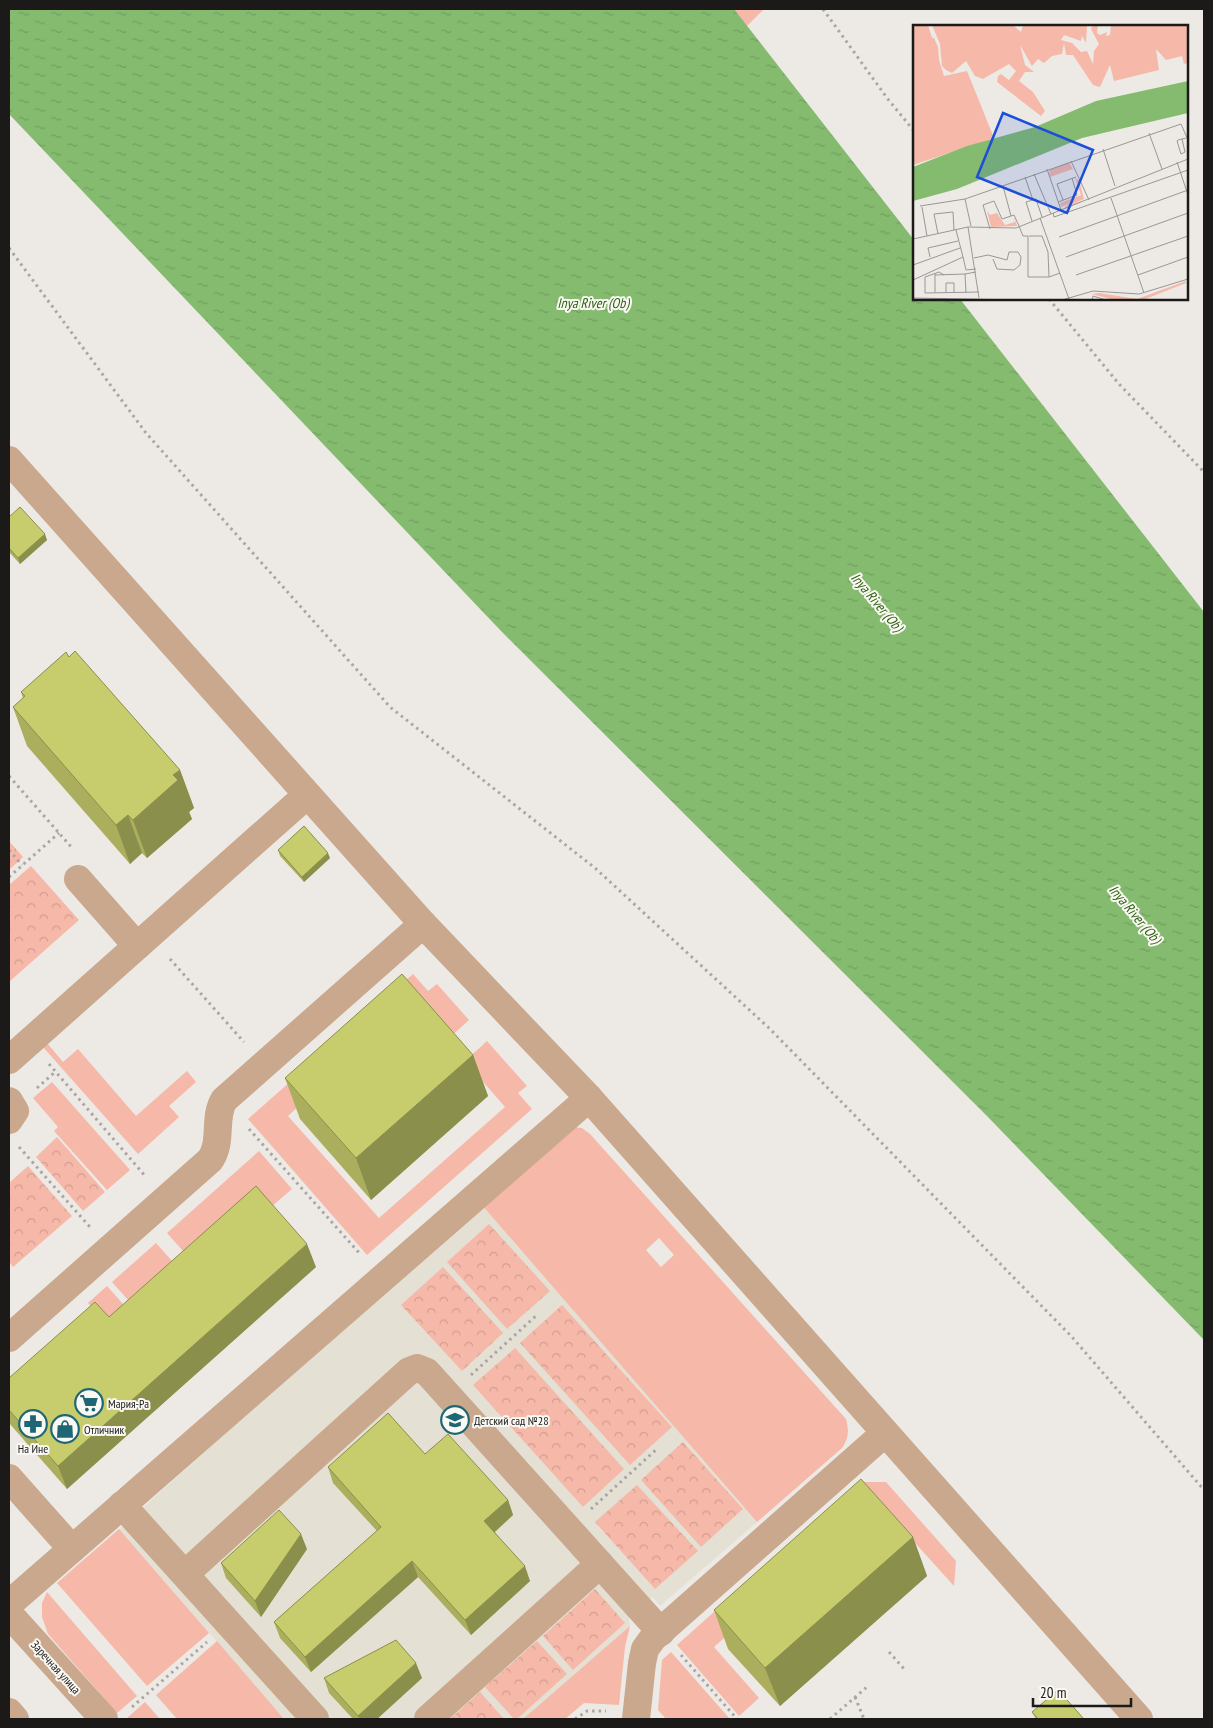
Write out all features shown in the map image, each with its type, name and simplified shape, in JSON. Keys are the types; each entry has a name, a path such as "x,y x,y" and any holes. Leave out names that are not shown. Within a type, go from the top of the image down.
{"street":[{"path":"13,474 307,795 422,924 588,1098 1139,1719"},
{"path":"9,1060 307,795"},
{"path":"78,879 137,946"},
{"path":"9,1338 210,1160 215,1152 218,1116 220,1106 224,1100 422,924"},
{"path":"9,1604 588,1098"},
{"path":"9,1101 15,1111 12,1131"},
{"path":"185,1574 409,1371 417,1368 427,1372 661,1632"},
{"path":"623,1715 642,1663 645,1649 661,1632 885,1433"},
{"path":"9,1478 72,1549"},
{"path":"122,1505 315,1719"},
{"path":"428,1719 600,1564"},
{"name":"Заречная улица","path":"9,1614 115,1716"},
{"path":"9,1712 15,1719"}],"path":[{"path":"823,9 887,98 913,130"},
{"path":"9,248 146,433 390,707 595,868 768,1028 1072,1337 1204,1490"},
{"path":"1050,300 1119,384 1204,472"},
{"path":"9,877 59,833"},
{"path":"9,850 22,865"},
{"path":"29,1042 165,1199"},
{"path":"224,1100 382,1279"},
{"path":"12,1131 109,1249"},
{"path":"448,1396 538,1314"},
{"path":"568,1529 658,1448"},
{"path":"661,1632 737,1719"},
{"path":"115,1716 213,1637"},
{"path":"889,1652 905,1670"},
{"path":"830,1719 868,1686"},
{"path":"855,1698 864,1719"},
{"path":"575,1719 587,1711 623,1715"}],"shaded area":[{"name":"Детский сад №28","path":"481,1204 757,1522 660,1606 653,1597 629,1618 630,1626 523,1719 284,1719 119,1529"}],"green space":[{"path":"733,9 764,9 747,26"},
{"path":"9,841 23,857 9,870"},
{"path":"31,866 79,920 9,982 9,885"},
{"path":"413,974 428,991 437,984 469,1020 447,1040 375,1007"},
{"path":"487,1041 527,1086 518,1093 532,1109 367,1255 248,1119 300,1073 316,1090 288,1116 379,1218 505,1107 465,1061"},
{"path":"47,1043 63,1062 78,1049 136,1116 187,1071 196,1082 169,1106 179,1117 138,1154 43,1047"},
{"path":"52,1082 130,1170 107,1190 54,1131 58,1127 33,1098"},
{"path":"574,1127 582,1128 590,1134 846,1419 848,1434 842,1448 757,1522 481,1204","holes":["659,1238 674,1255 661,1267 646,1250"]},
{"path":"57,1137 105,1192 83,1211 36,1157"},
{"path":"259,1151 292,1189 271,1207 191,1260 167,1233"},
{"path":"28,1166 72,1216 13,1267 9,1262 9,1183"},
{"path":"489,1224 550,1291 507,1329 447,1262"},
{"path":"156,1243 180,1270 136,1309 112,1282"},
{"path":"443,1267 503,1333 462,1371 401,1305"},
{"path":"107,1286 131,1313 112,1330 88,1303"},
{"path":"562,1305 672,1427 630,1465 520,1343"},
{"path":"515,1348 624,1469 583,1507 473,1385"},
{"path":"683,1442 743,1509 701,1547 641,1480"},
{"path":"860,1482 886,1482 956,1561 954,1586"},
{"path":"637,1485 698,1551 655,1589 595,1522"},
{"path":"119,1529 209,1633 147,1686 57,1583"},
{"path":"789,1545 807,1564 714,1647 759,1698 739,1716 677,1645"},
{"path":"595,1589 625,1623 573,1670 543,1636"},
{"path":"47,1592 137,1696 117,1713 48,1634 42,1617 42,1603"},
{"path":"630,1626 625,1647 619,1705 584,1703 565,1719 523,1719"},
{"path":"217,1641 284,1719 177,1719 156,1695"},
{"path":"537,1641 567,1674 517,1719 514,1719 485,1687"},
{"path":"671,1652 730,1719 666,1719 658,1710 662,1660"},
{"path":"480,1692 504,1719 450,1719"},
{"path":"145,1702 160,1719 126,1719"}],"water":[{"name":"Inya River (Ob)","path":"9,9 734,9 913,239 913,300 961,300 1204,612 1204,1340 986,1115 502,632 9,114"}],"building":[{"path":"20,507 45,534 18,558 9,548 9,517"},
{"path":"75,651 180,770 173,775 178,780 133,820 128,815 116,825 13,707 25,696 21,692 66,652 69,657"},
{"path":"304,826 328,853 302,877 278,850"},
{"path":"402,974 473,1055 356,1158 285,1078"},
{"path":"256,1186 307,1244 58,1466 9,1410 9,1378 95,1302 109,1317"},
{"path":"388,1413 425,1454 448,1434 508,1500 484,1521 525,1566 465,1620 412,1561 305,1657 274,1622 381,1527 328,1467"},
{"path":"861,1479 913,1537 765,1668 714,1610"},
{"path":"279,1510 301,1534 255,1601 221,1563"},
{"path":"396,1640 416,1663 358,1716 324,1678"},
{"path":"1058,1690 1084,1719 1038,1719 1032,1712"}],"place":[{"name":"Мария-Ра","path":"89,1403"},
{"name":"Детский сад №28","path":"455,1420"},
{"name":"На Ине","path":"33,1424"},
{"name":"Отличник","path":"65,1429"}]}
